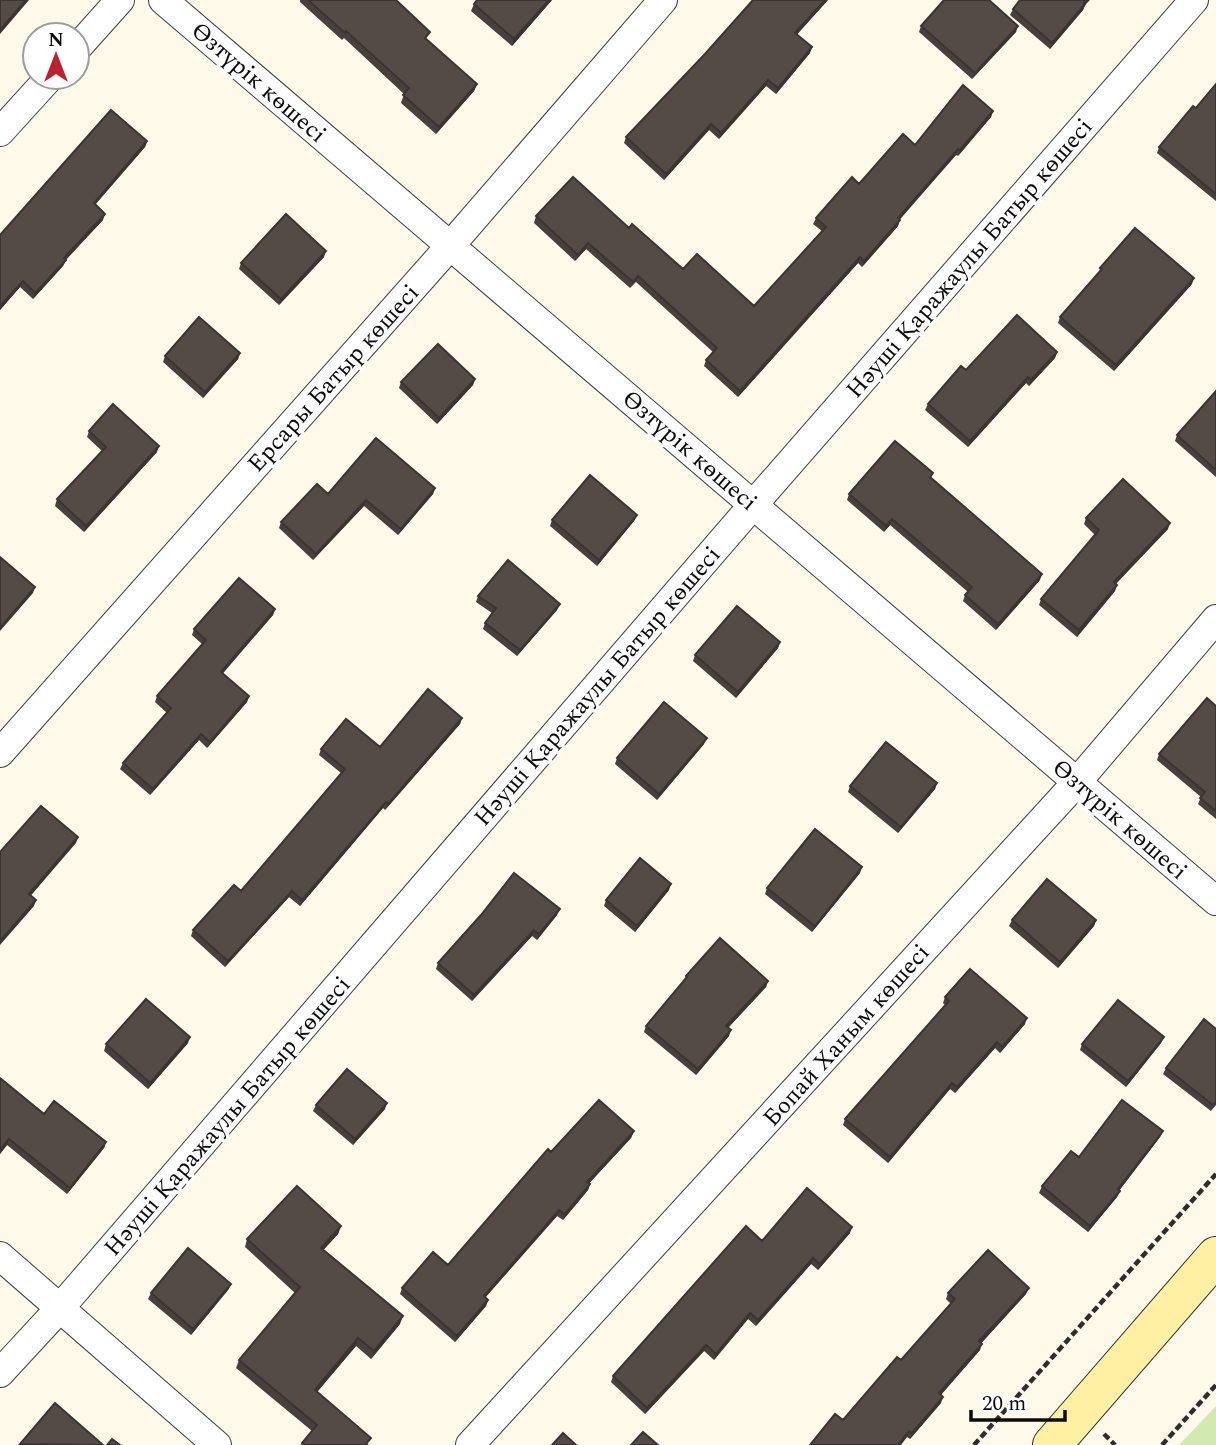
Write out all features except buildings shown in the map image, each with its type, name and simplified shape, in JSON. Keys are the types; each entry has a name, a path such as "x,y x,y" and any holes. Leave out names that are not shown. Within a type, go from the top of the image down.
{"street":[{"path":"91,32 120,0"},
{"name":"Өзтүрік көшесі","path":"163,0 1216,901"},
{"name":"Ерсары Батыр көшесі","path":"0,753 450,246 663,0"},
{"name":"Нәуші Қаражаулы Батыр көшесі","path":"0,1373 60,1308 753,505 1195,0"},
{"path":"0,132 37,91"},
{"name":"Бопай Ханым көшесі","path":"470,1445 1077,782 1216,619"},
{"path":"0,1256 217,1445"},
{"path":"1052,1445 1216,1256"}],"path":[{"path":"974,1445 1216,1174"},
{"path":"1162,1445 1216,1385"}],"green space":[{"path":"1216,1406 1216,1445 1179,1445"}]}
